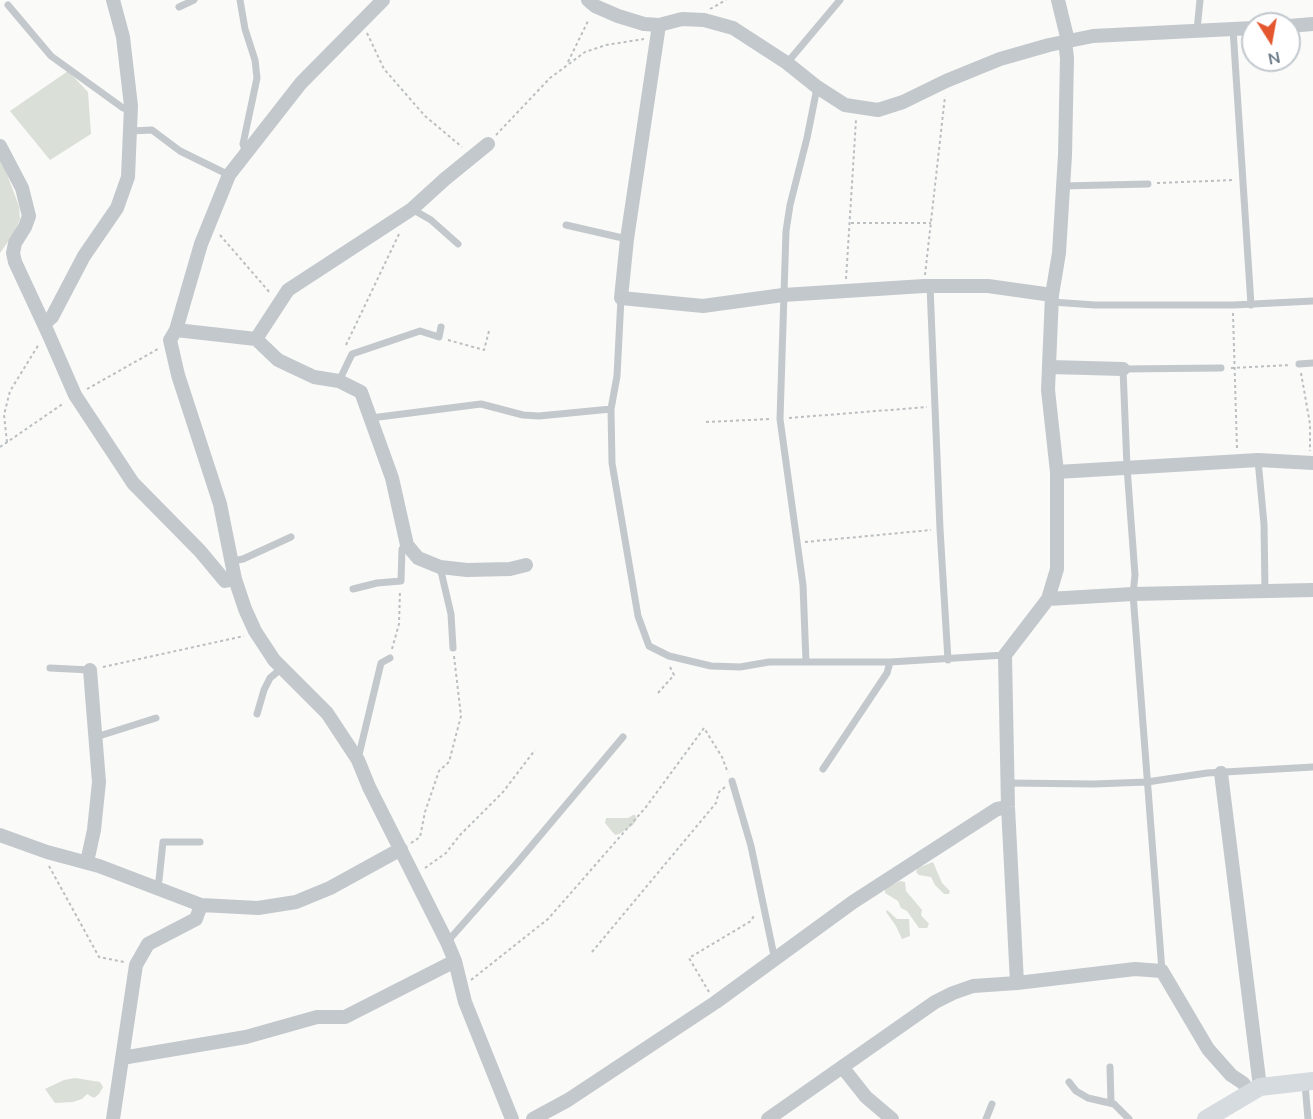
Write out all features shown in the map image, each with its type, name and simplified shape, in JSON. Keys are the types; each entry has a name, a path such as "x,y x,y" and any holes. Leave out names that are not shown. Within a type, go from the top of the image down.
{"main road":[{"path":"1206,1119 1255,1089 1309,1082"}],"street":[{"path":"46,328 84,256 117,207 128,177 131,106 123,37 113,0"},
{"path":"383,0 302,83 229,175 201,244 173,335 178,375 220,504 236,579 245,609 255,631 274,660 327,713 358,760 369,787 447,942 455,961 465,1002 512,1119"},
{"path":"1017,983 1008,807 1005,655 1048,599 1057,569 1059,534 1057,472 1048,390 1052,298 1059,253 1065,144 1067,58 1058,0"},
{"path":"591,3 659,31"},
{"path":"659,31 682,20 704,20 733,28 845,105 878,110 903,102 1000,59 1066,41 1093,36 1241,29"},
{"path":"659,31 627,239 621,298 703,306 783,295 927,286 988,286 1052,298"},
{"path":"256,339 288,290 407,212 488,144"},
{"path":"0,146 22,188 28,216 25,227 15,243 13,253 15,262 75,395 133,483 200,551 225,581 236,579"},
{"path":"173,335 256,339 278,360 314,377 342,375 361,392 392,478 408,545 418,558 440,567 486,571 526,565"},
{"path":"1050,367 1123,369"},
{"path":"1057,472 1237,460 1312,463"},
{"path":"1048,599 1133,594 1313,590"},
{"path":"87,862 94,830 99,782 90,670"},
{"path":"1221,773 1255,1089"},
{"path":"534,1119 568,1100 716,1002 853,902 997,809 1008,807"},
{"path":"0,835 47,852 87,862 201,905 258,908 296,902 330,888 401,849"},
{"path":"113,1119 136,965 148,944 196,919 201,905"},
{"path":"122,1058 246,1037 317,1017 345,1017 455,961"},
{"path":"768,1119 935,1002 952,993 973,986 1135,969 1162,971 1208,1049 1231,1075 1255,1089"},
{"path":"843,1068 866,1097 892,1119"}],"lane":[{"path":"179,7 194,0"},
{"path":"240,0 245,29 255,60 257,78 243,144 246,155"},
{"path":"787,63 840,0"},
{"path":"1197,30 1200,0"},
{"path":"8,5 51,56 123,108 131,106"},
{"path":"1233,29 1251,305"},
{"path":"806,662 803,585 780,419 786,231 817,87"},
{"path":"131,131 152,130 180,151 229,175"},
{"path":"1062,186 1148,184"},
{"path":"407,212 431,220 458,244"},
{"path":"566,225 627,239"},
{"path":"927,286 936,406 940,529 948,660"},
{"path":"621,298 617,376 611,409 612,463 638,616 649,646 669,656 711,666 740,667 769,662 890,662 1005,655"},
{"path":"1052,298 1095,305 1251,305 1313,301"},
{"path":"342,375 352,354 420,331 438,337 441,327"},
{"path":"1299,364 1313,363"},
{"path":"1162,971 1133,594 1135,575 1123,369 1221,368"},
{"path":"371,418 481,404 523,415 539,416 611,409"},
{"path":"1257,460 1264,524 1265,590"},
{"path":"233,561 243,559 291,537"},
{"path":"353,588 400,581 402,549 408,545"},
{"path":"440,567 451,614 453,648"},
{"path":"358,760 381,663 390,658"},
{"path":"823,769 887,673 890,662"},
{"path":"50,668 90,670"},
{"path":"257,714 270,678 282,668"},
{"path":"96,737 156,718"},
{"path":"447,942 517,863 623,736"},
{"path":"1008,783 1147,782 1221,773 1313,767"},
{"path":"732,781 751,846 773,951 777,957"},
{"path":"155,888 159,880 163,842 200,842"},
{"path":"1110,1067 1111,1103"},
{"path":"1069,1082 1076,1091 1088,1098 1111,1103 1128,1119"},
{"path":"1308,1119 1309,1082"},
{"path":"986,1119 992,1104"}],"path":[{"path":"567,64 591,3"},
{"path":"362,22 384,69 425,116 473,157"},
{"path":"488,144 550,78 585,52 659,31"},
{"path":"927,286 931,223 946,81"},
{"path":"846,291 857,108"},
{"path":"1148,184 1242,179"},
{"path":"342,375 339,362 405,222 407,212"},
{"path":"851,223 931,223"},
{"path":"208,225 231,246 275,298 280,300"},
{"path":"1233,305 1237,460"},
{"path":"8,442 4,415 10,391 46,328"},
{"path":"438,337 484,350 489,331"},
{"path":"0,447 75,395 152,353 173,335"},
{"path":"1221,368 1299,364 1310,424 1312,463"},
{"path":"706,422 780,419 936,406"},
{"path":"798,542 940,529"},
{"path":"390,658 399,624 400,581"},
{"path":"90,670 240,638 255,631"},
{"path":"401,849 420,837 425,812 440,771 449,762 461,716 453,648"},
{"path":"658,693 674,675 668,664 669,656"},
{"path":"462,987 548,919 646,807 704,728 722,757 732,781 719,792 716,803 592,952"},
{"path":"414,875 446,853 460,835 503,792 536,750"},
{"path":"47,852 50,869 99,957 136,965"},
{"path":"716,1002 689,958 751,921 754,914 765,907"}],"shaded area":[{"path":"68,71 88,92 91,134 50,160 10,111"},
{"path":"0,156 19,206 20,219 15,232 0,253"},
{"path":"633,815 637,819 633,825 619,834 615,835 605,823 606,818 628,818"},
{"path":"933,862 942,883 950,891 949,894 944,894 931,877 919,875 916,872 918,868"},
{"path":"900,881 905,882 906,891 922,910 921,915 929,924 927,928 919,928 907,911 901,908 898,901 885,893 885,888"},
{"path":"887,910 897,919 909,919 910,936 902,939 886,912"},
{"path":"75,1078 100,1082 103,1087 94,1098 87,1094 82,1099 73,1102 55,1103 45,1089 64,1080"}]}
